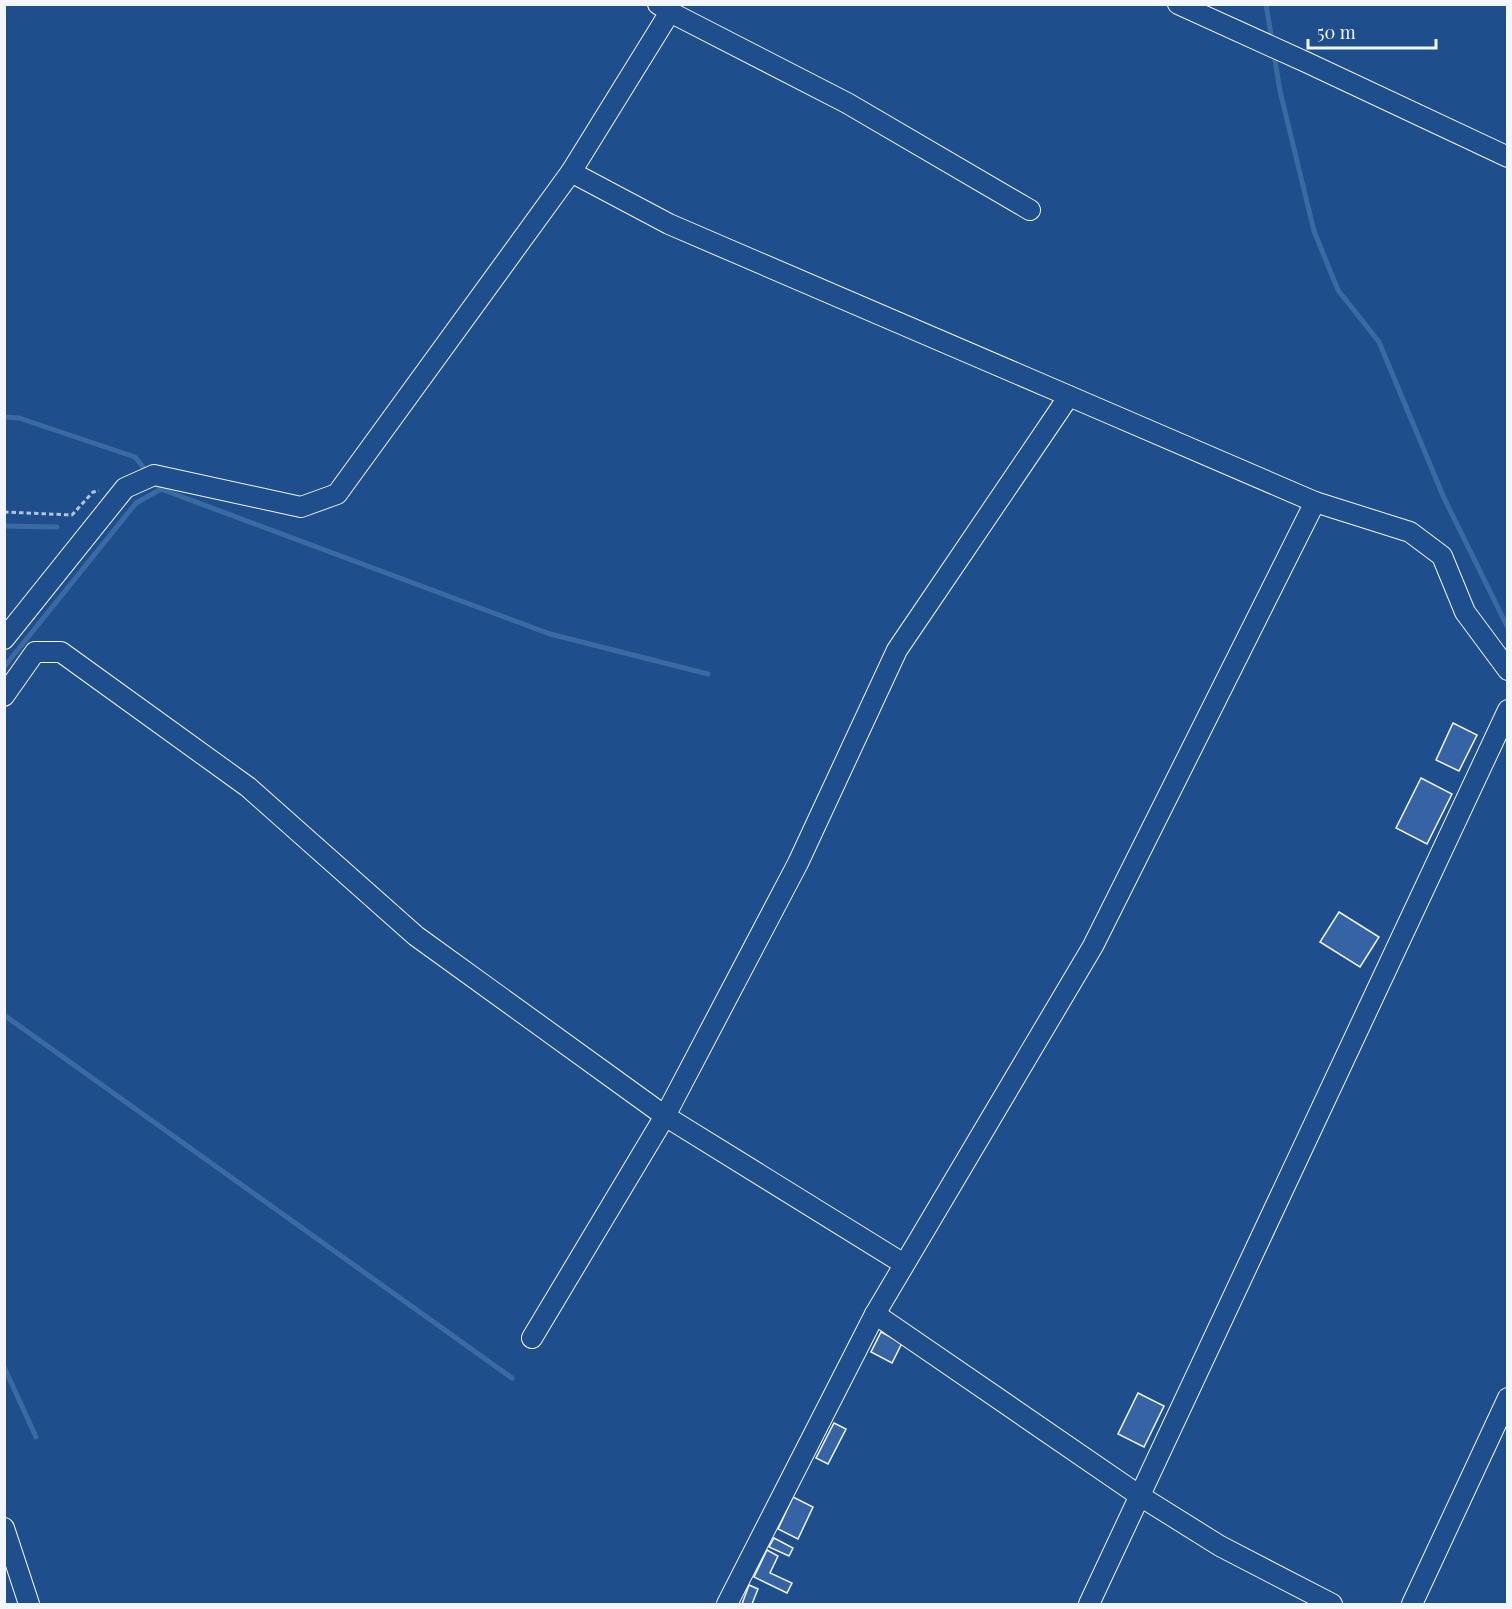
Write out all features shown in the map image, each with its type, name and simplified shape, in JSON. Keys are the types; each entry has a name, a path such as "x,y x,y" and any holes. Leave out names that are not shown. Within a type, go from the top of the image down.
{"street":[{"path":"1178,4 1508,157"},
{"path":"4,639 125,488 154,475 301,507 337,494 571,172 663,8 847,103 1030,210"},
{"path":"571,172 669,224 1315,502 1410,532 1442,556 1465,612 1508,670"},
{"path":"532,1338 665,1116 798,862 897,650 1069,396"},
{"path":"727,1605 874,1314 1093,946 1315,502"},
{"path":"4,696 35,652 62,652 248,788 416,936 665,1116 904,1264"},
{"path":"1089,1605 1508,710"},
{"path":"874,1314 1140,1496 1220,1546 1332,1605"},
{"path":"1412,1605 1508,1398"},
{"path":"4,1528 29,1605"}],"path":[{"path":"4,512 72,515 93,492 125,488"}],"building":[{"path":"1453,723 1477,735 1459,771 1436,760"},
{"path":"1421,778 1452,794 1427,844 1396,828"},
{"path":"1339,912 1379,937 1360,967 1320,942"},
{"path":"881,1332 902,1343 892,1363 871,1352"},
{"path":"1138,1393 1164,1406 1144,1447 1118,1434"},
{"path":"834,1423 846,1429 828,1464 816,1458"},
{"path":"793,1497 813,1507 798,1539 778,1529"},
{"path":"774,1538 793,1548 789,1556 769,1547"},
{"path":"767,1550 778,1556 770,1573 792,1583 787,1593 754,1577"},
{"path":"749,1585 758,1589 752,1604 742,1604"}],"waterway":[{"path":"1266,4 1272,41"},
{"path":"1274,54 1280,91 1314,231 1338,290 1379,342 1444,498 1508,628"},
{"path":"4,417 19,418 135,457 148,473"},
{"path":"154,480 161,489 550,634 708,674"},
{"path":"4,667 136,503 161,489"},
{"path":"4,526 57,527"},
{"path":"4,1015 512,1378"},
{"path":"4,1367 36,1437"}]}
